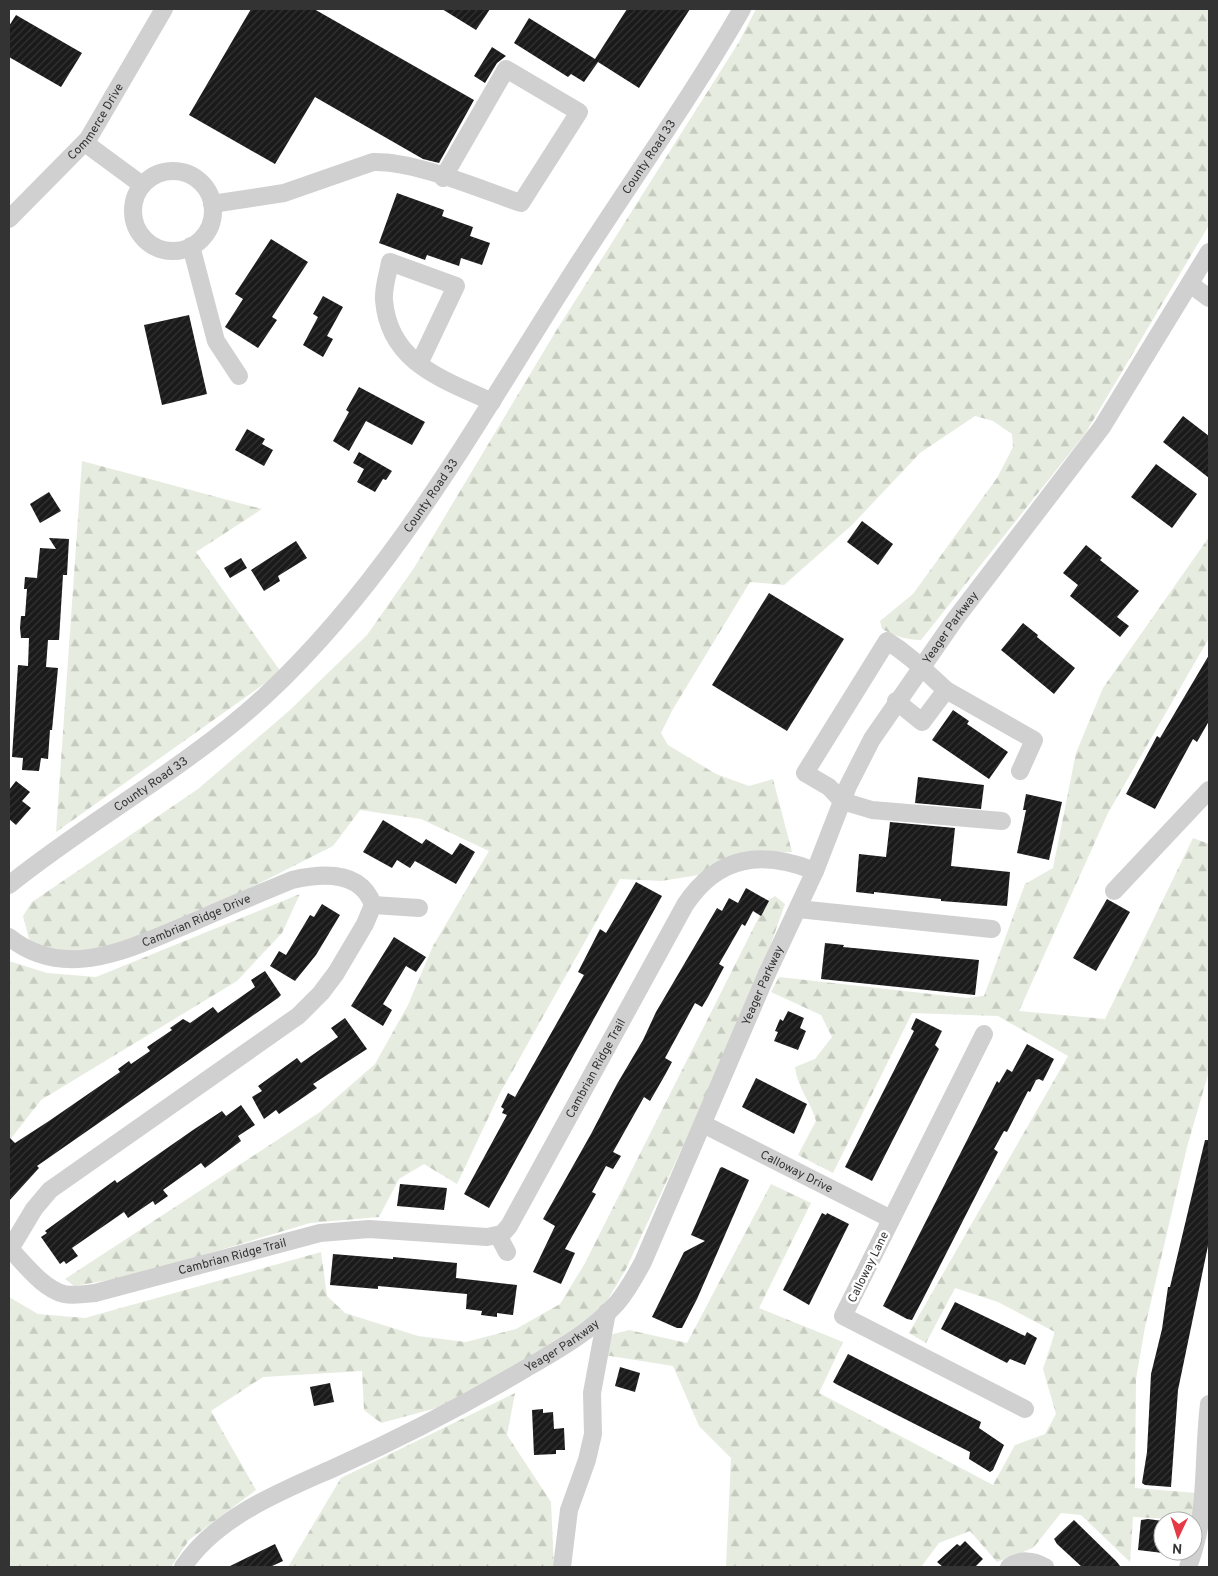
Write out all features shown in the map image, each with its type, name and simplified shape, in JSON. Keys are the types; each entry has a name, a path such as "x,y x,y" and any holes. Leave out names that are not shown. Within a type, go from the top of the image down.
{"street":[{"name":"Commerce Drive","path":"9,219 85,143 164,9"},
{"name":"County Road 33","path":"9,885 215,739 283,678 362,592 426,506 565,283 742,9"},
{"path":"212,204 284,193 373,162 389,162 411,167 444,178 521,203 579,112 506,68 444,178"},
{"path":"85,143 142,185"},
{"path":"161,173 181,173 199,182 205,188 212,204 208,231 201,239 185,249 167,250 157,248 141,235 136,227 133,211 137,192 142,185 161,173"},
{"path":"191,246 216,341 239,376"},
{"name":"Yeager Parkway","path":"183,1567 209,1537 251,1508 478,1397 563,1346 607,1312 630,1287 703,1124 766,976 815,871 842,801 872,739 896,700 956,618 1081,457 1209,252"},
{"path":"419,364 456,286 390,262 384,298 389,329 401,347 419,364 439,377 492,402"},
{"path":"1190,284 1209,298"},
{"path":"1002,821 872,810 842,801 829,787 805,773 886,641 910,655 920,667 946,690 1034,740 1020,771"},
{"path":"896,700 922,722 946,690"},
{"path":"1114,891 1209,790"},
{"name":"Cambrian Ridge Trail","path":"373,905 366,924 336,973 309,1005 239,1058 50,1190 34,1209 9,1250 47,1285 56,1291 70,1295 95,1293 320,1233 369,1229 487,1237 498,1235 509,1226 685,905 703,881 734,864 757,859 787,861 815,871"},
{"name":"Cambrian Ridge Drive","path":"9,937 24,949 48,957 92,957 126,951 292,880 305,877 330,876 354,881 366,890 373,905"},
{"path":"373,905 420,908"},
{"path":"798,909 992,929"},
{"name":"Calloway Lane","path":"984,1034 843,1316 1026,1409"},
{"name":"Calloway Drive","path":"703,1124 891,1219"},
{"path":"498,1235 507,1252"},
{"path":"562,1567 569,1510 587,1460 593,1434 592,1393 607,1312"},
{"path":"1188,1567 1201,1525 1205,1495 1205,1437 1209,1404"},
{"path":"1008,1567 1020,1561 1028,1561 1045,1567"}],"green space":[{"path":"756,9 1209,9 1209,225 1085,434 921,640 891,634 882,629 880,621 913,594 997,478 1013,447 1012,434 993,421 975,416 920,453 852,525 784,585 750,582 673,709 661,733 668,745 716,774 749,786 773,779 792,852 750,853 719,861 699,875 661,881 620,879 499,1095 457,1184 424,1164 399,1179 379,1217 310,1223 133,1276 74,1286 65,1279 320,1112 375,1064 408,1005 433,946 489,851 421,819 360,810 333,846 147,940 88,951 58,952 38,947 29,939 23,916 32,902 198,789 290,710 367,635 414,568 556,331 739,42"},
{"path":"82,461 262,509 196,552 281,672 56,832"},
{"path":"1209,537 1209,638 1108,813 1019,1011 1105,1019 1193,838 1209,844 1209,1071 1187,1147 1145,1327 1136,1379 1135,1488 1197,1493 1194,1511 1153,1511 1153,1518 1133,1517 1130,1562 1081,1515 1061,1513 1033,1548 997,1562 970,1531 939,1543 921,1567 726,1567 731,1458 699,1426 673,1366 604,1355 610,1335 629,1330 687,1343 771,1184 811,1203 759,1308 843,1342 819,1393 993,1485 1015,1445 1045,1434 1056,1414 1043,1369 1055,1332 998,1302 955,1288 926,1343 909,1333 1068,1056 998,1016 912,1013 833,1173 798,1155 816,1121 798,1081 795,1067 815,1059 832,1037 821,1015 771,992 779,977 967,998 984,996 1025,884 1053,868 1076,753 1103,688"},
{"path":"300,894 282,933 237,981 41,1100 9,1141 9,961 47,973 96,977"},
{"path":"775,896 785,904 752,997 626,1269 604,1306 543,1351 444,1406 381,1423 364,1410 362,1371 263,1377 211,1411 256,1490 189,1540 171,1567 9,1567 9,1297 38,1314 85,1318 321,1252 327,1296 345,1313 418,1336 466,1342 516,1329 560,1304 584,1265 767,901"},
{"path":"515,1393 507,1435 551,1502 554,1567 288,1567 341,1478"}],"building":[{"path":"251,9 314,9 474,100 439,163 423,159 315,97 275,164 189,115"},
{"path":"442,9 490,9 476,30"},
{"path":"627,9 690,9 639,88 598,62 584,82 571,74 568,77 514,43 529,18 595,59"},
{"path":"16,15 82,53 61,87 9,57 9,26"},
{"path":"492,47 506,56 497,63 485,83 474,76"},
{"path":"397,193 444,210 442,216 473,227 470,236 490,243 482,265 461,258 459,266 427,255 425,260 379,243"},
{"path":"271,239 308,262 272,317 277,320 258,348 225,327 243,299 235,294"},
{"path":"323,296 343,307 327,336 333,339 323,357 303,345 318,317 313,314"},
{"path":"189,315 207,394 162,405 144,325"},
{"path":"359,387 425,422 412,445 366,421 349,451 333,441 349,412 346,410"},
{"path":"1183,416 1209,436 1209,478 1163,442"},
{"path":"247,429 265,439 262,444 273,450 264,466 235,450"},
{"path":"359,452 392,471 386,480 383,479 375,492 357,482 364,469 353,463"},
{"path":"1156,464 1197,494 1172,528 1131,497"},
{"path":"49,492 61,511 40,523 30,504"},
{"path":"862,521 893,544 878,565 847,542"},
{"path":"49,538 69,539 67,575 63,575 59,640 48,640 46,667 58,668 52,730 50,730 48,759 41,758 39,771 22,770 23,758 12,757 18,665 28,666 29,638 21,638 20,628 21,616 25,616 27,589 24,589 25,577 37,578 40,548 56,549"},
{"path":"296,541 307,558 278,576 280,581 264,591 251,570"},
{"path":"1086,545 1102,558 1100,560 1139,591 1117,617 1129,626 1120,637 1070,596 1078,585 1063,573"},
{"path":"241,558 247,568 230,578 224,568"},
{"path":"769,593 844,639 787,731 712,685"},
{"path":"1023,623 1075,668 1054,694 1001,650"},
{"path":"1209,655 1209,721 1197,742 1193,739 1155,809 1126,794 1157,736 1160,738"},
{"path":"953,710 969,721 967,724 1008,752 989,779 932,740"},
{"path":"918,777 984,785 981,809 915,803"},
{"path":"16,781 30,792 22,801 31,808 16,825 9,819 9,790"},
{"path":"1026,794 1062,802 1049,860 1017,853 1026,810 1023,810"},
{"path":"383,820 422,844 426,839 452,855 460,843 475,852 456,884 415,861 410,868 397,860 392,868 363,852"},
{"path":"890,822 955,828 951,866 1010,872 1007,906 941,901 941,899 874,892 874,894 856,892 859,854 886,857"},
{"path":"636,882 662,896 489,1208 464,1194 507,1115 502,1113 504,1109 501,1107 508,1093 515,1097 584,975 578,972 600,929 606,933"},
{"path":"746,888 769,901 761,916 753,911 745,926 742,924 719,964 724,967 708,997 702,1007 695,1003 665,1058 672,1062 665,1075 650,1101 644,1097 613,1152 621,1156 613,1169 606,1166 592,1192 596,1194 565,1249 575,1253 561,1284 533,1272 555,1226 543,1219 643,1040 656,1012 717,908 722,911 729,898 738,903"},
{"path":"1107,899 1130,912 1096,971 1073,958"},
{"path":"322,904 340,915 316,955 295,981 270,966 279,951 286,955 310,915 314,917"},
{"path":"394,937 426,957 416,972 406,966 383,1004 392,1010 383,1026 351,1006"},
{"path":"825,943 844,945 843,947 979,960 975,995 821,979"},
{"path":"265,971 281,995 278,998 37,1166 39,1168 9,1201 9,1137 15,1143 49,1121 120,1072 118,1069 129,1061 131,1064 150,1051 147,1047 172,1030 170,1028 183,1019 190,1023 213,1007 218,1013 255,987 251,980"},
{"path":"788,1011 804,1018 800,1028 806,1031 798,1050 774,1041 778,1032 775,1031 780,1019 783,1021"},
{"path":"345,1018 367,1049 313,1084 317,1088 279,1114 276,1110 264,1119 252,1097 262,1091 258,1086 297,1058 301,1063 338,1037 331,1028"},
{"path":"916,1018 942,1031 935,1045 939,1049 872,1181 845,1167 914,1031 911,1029"},
{"path":"1027,1044 1054,1059 1043,1081 1036,1080 1030,1092 1028,1091 1007,1132 1004,1131 994,1149 998,1152 923,1299 912,1320 907,1319 883,1306 997,1081 999,1083 1007,1069 1012,1072"},
{"path":"756,1078 807,1104 794,1134 742,1107"},
{"path":"241,1105 255,1125 238,1136 241,1141 205,1168 201,1163 163,1190 168,1196 155,1205 153,1201 128,1218 124,1212 72,1248 78,1256 66,1264 64,1261 60,1264 41,1237 47,1233 45,1231 115,1180 117,1183 222,1111 226,1116"},
{"path":"1205,1140 1209,1140 1209,1241 1178,1390 1171,1487 1145,1485 1142,1483 1147,1452 1151,1374 1162,1329 1168,1287 1170,1287"},
{"path":"722,1167 749,1180 697,1299 682,1328 677,1328 652,1317 684,1252 705,1241 691,1235"},
{"path":"400,1184 447,1188 444,1210 397,1206"},
{"path":"822,1213 826,1215 827,1213 849,1224 809,1305 783,1290"},
{"path":"333,1254 457,1263 456,1278 517,1285 513,1315 497,1313 497,1317 481,1315 482,1311 466,1309 467,1294 378,1286 378,1289 330,1285"},
{"path":"955,1302 1025,1336 1027,1332 1037,1338 1025,1365 1010,1359 1007,1363 941,1329"},
{"path":"848,1354 981,1422 979,1428 1004,1445 993,1470 990,1472 969,1459 970,1452 833,1382"},
{"path":"620,1367 640,1373 635,1392 615,1386"},
{"path":"330,1383 334,1402 314,1406 310,1387"},
{"path":"543,1409 543,1413 553,1412 554,1429 564,1428 565,1450 556,1450 556,1454 534,1455 532,1410"},
{"path":"1074,1520 1121,1567 1082,1567 1057,1544 1054,1539"},
{"path":"1141,1520 1153,1520 1153,1552 1138,1550"},
{"path":"965,1541 983,1559 975,1567 943,1567 937,1562 957,1544 960,1546"},
{"path":"275,1544 283,1561 270,1567 228,1567"}]}
